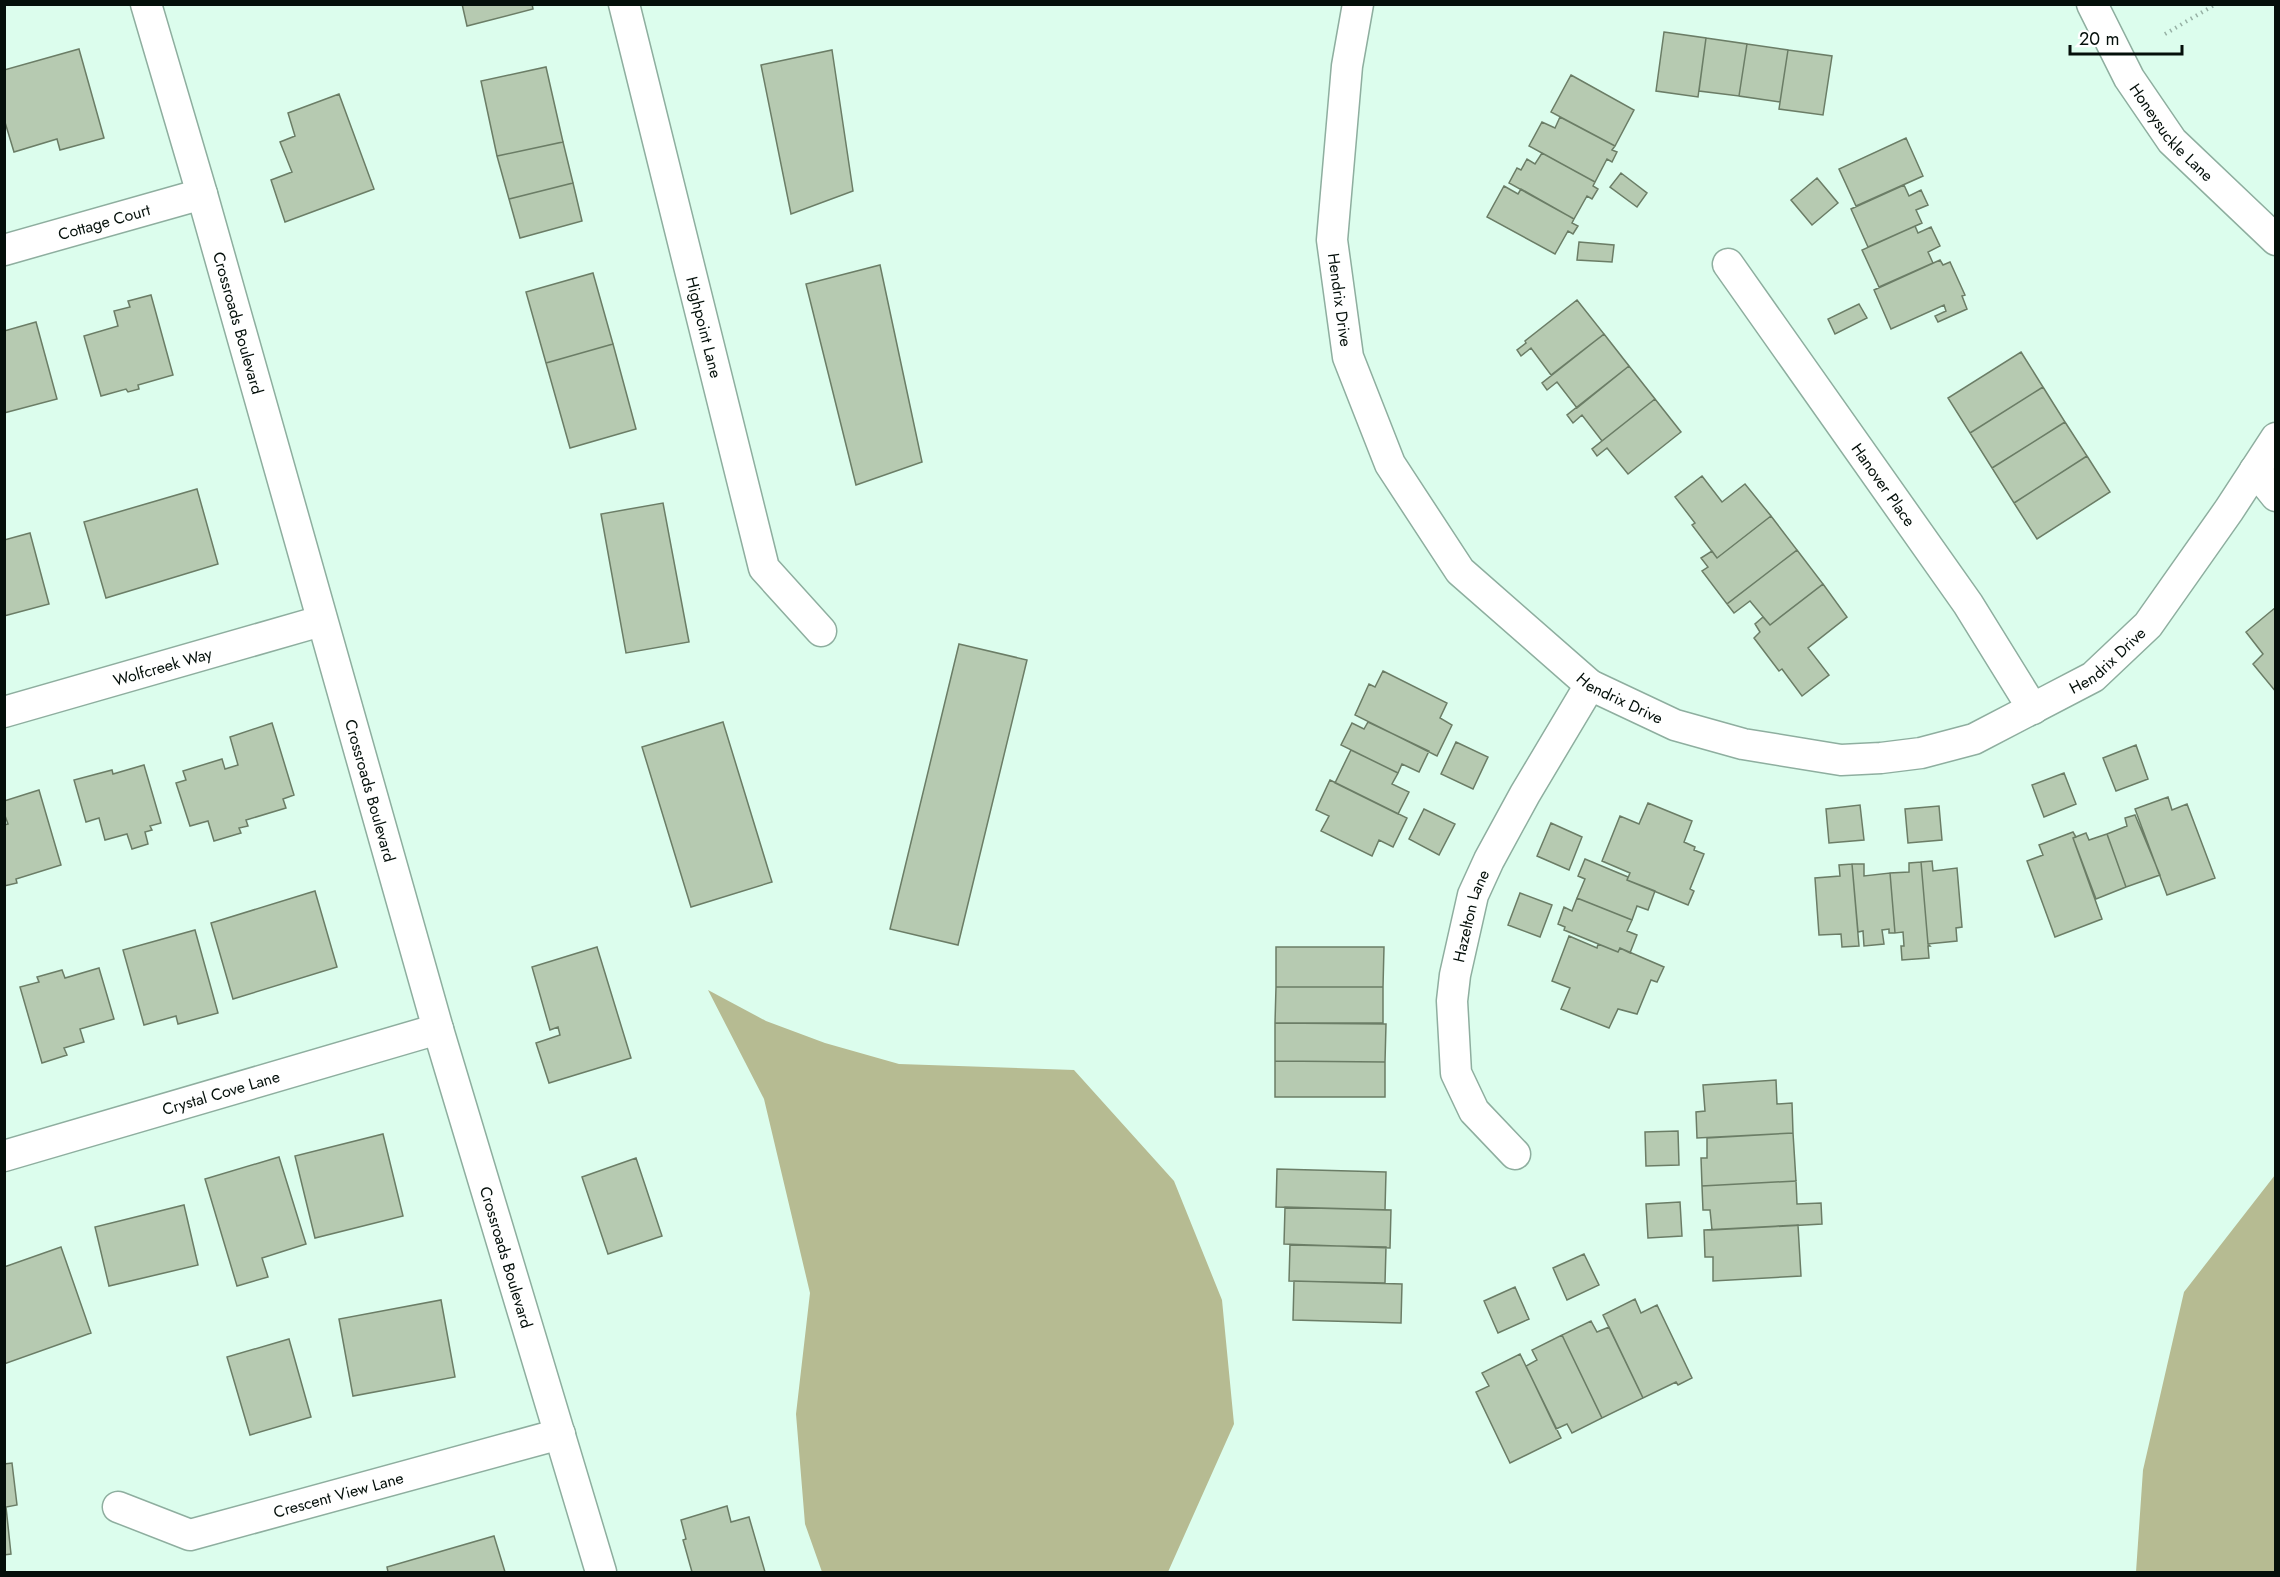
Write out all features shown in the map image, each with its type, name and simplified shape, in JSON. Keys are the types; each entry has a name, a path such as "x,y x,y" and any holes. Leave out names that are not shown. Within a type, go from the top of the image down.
{"street":[{"name":"Crossroads Boulevard","path":"146,4 202,194 438,1029 601,1572"},
{"name":"Highpoint Lane","path":"624,4 764,568 821,631"},
{"name":"Hendrix Drive","path":"1358,4 1347,66 1332,240 1348,357 1390,464 1460,571 1590,685 1675,725 1743,744 1841,760 1921,753 1974,738 2093,677 2148,625 2276,438"},
{"name":"Honeysuckle Lane","path":"2092,4 2129,78 2172,141 2276,240"},
{"name":"Cottage Court","path":"4,250 202,194"},
{"name":"Hanover Place","path":"1728,264 1968,604 2033,709"},
{"path":"2255,470 2276,496"},
{"name":"Wolfcreek Way","path":"4,712 321,621"},
{"name":"Hazelton Lane","path":"1515,1154 1474,1112 1456,1073 1452,1001 1455,975 1473,894 1525,794 1590,685"},
{"name":"Crystal Cove Lane","path":"4,1156 438,1029"},
{"name":"Crescent View Lane","path":"118,1508 190,1534 560,1434"}],"path":[{"path":"2165,34 2216,4"}],"green space":[{"path":"708,990 766,1021 825,1043 899,1064 1074,1070 1174,1181 1222,1300 1234,1424 1168,1572 822,1572 805,1524 796,1414 810,1293 764,1099"},
{"path":"2275,1175 2275,1572 2136,1572 2143,1470 2184,1292"}],"building":[{"path":"462,4 532,4 533,9 467,26"},
{"path":"1664,32 1706,38 1698,97 1656,91"},
{"path":"1706,38 1747,44 1739,96 1699,91"},
{"path":"1747,44 1788,50 1780,102 1739,96"},
{"path":"79,49 104,138 60,150 57,139 14,152 4,119 4,70"},
{"path":"832,50 853,191 791,214 761,65"},
{"path":"1788,50 1832,56 1823,115 1779,109"},
{"path":"546,67 563,142 497,156 481,81"},
{"path":"1571,75 1634,110 1615,146 1551,112"},
{"path":"339,94 374,189 285,222 271,180 292,172 280,142 295,136 288,113"},
{"path":"1560,117 1615,146 1612,150 1617,152 1612,162 1607,159 1595,182 1529,146 1542,122 1555,128"},
{"path":"1906,138 1923,176 1856,206 1839,169"},
{"path":"563,142 573,183 509,199 497,156"},
{"path":"1542,153 1595,182 1593,186 1598,189 1592,199 1587,196 1574,219 1509,183 1517,168 1521,170 1527,159 1535,164"},
{"path":"1621,173 1647,193 1637,207 1610,187"},
{"path":"1817,178 1838,203 1812,225 1791,200"},
{"path":"573,183 582,221 520,238 509,199"},
{"path":"1904,185 1909,196 1921,190 1928,205 1916,210 1922,223 1868,247 1851,209"},
{"path":"1504,186 1518,194 1521,189 1574,219 1572,223 1578,226 1573,234 1568,231 1555,254 1487,217"},
{"path":"1915,226 1918,233 1931,227 1940,246 1928,252 1933,263 1879,287 1862,250"},
{"path":"1579,242 1614,245 1612,262 1577,260"},
{"path":"1940,260 1943,265 1950,262 1965,295 1962,296 1967,309 1938,322 1935,316 1946,311 1944,305 1891,329 1874,290"},
{"path":"880,265 922,462 856,485 806,284"},
{"path":"593,273 613,344 546,363 526,292"},
{"path":"151,295 173,375 138,385 139,389 128,392 126,389 101,396 84,336 118,326 114,311 130,307 128,301"},
{"path":"1577,300 1604,334 1551,375 1531,348 1521,356 1517,350"},
{"path":"1859,304 1867,318 1835,334 1828,319"},
{"path":"36,322 57,399 4,413 4,331"},
{"path":"1604,334 1629,366 1577,408 1557,382 1547,390 1542,383"},
{"path":"613,344 636,429 570,448 546,363"},
{"path":"2021,352 2043,387 1970,433 1948,398"},
{"path":"1629,366 1655,399 1602,441 1582,415 1573,423 1567,415"},
{"path":"2043,387 2065,422 1992,468 1970,433"},
{"path":"1655,399 1681,432 1628,474 1607,448 1597,456 1592,449"},
{"path":"2065,422 2087,456 2014,503 1992,468"},
{"path":"2087,456 2110,492 2037,539 2014,503"},
{"path":"1702,476 1722,502 1745,484 1771,516 1717,558 1692,525 1695,523 1675,497"},
{"path":"197,489 218,564 106,598 84,522"},
{"path":"663,503 689,642 626,653 601,514"},
{"path":"1771,516 1797,550 1727,604 1702,571 1708,567 1701,558 1712,551 1717,558"},
{"path":"30,533 49,604 4,616 4,540"},
{"path":"1797,550 1823,584 1770,625 1750,601 1734,613 1727,604"},
{"path":"1823,584 1847,617 1808,648 1829,675 1802,696 1782,669 1779,671 1754,638 1760,632 1755,624 1763,617 1770,625"},
{"path":"2276,607 2276,692 2253,664 2263,654 2246,632"},
{"path":"959,644 1027,660 958,945 890,929"},
{"path":"1383,671 1447,703 1440,718 1452,725 1437,756 1355,715 1369,684 1375,687"},
{"path":"723,722 772,882 691,907 642,747"},
{"path":"1368,722 1429,751 1419,772 1402,764 1398,773 1341,745 1352,723 1364,729"},
{"path":"272,723 294,795 283,799 286,808 246,820 248,826 239,828 241,833 214,841 208,821 190,826 176,783 186,780 183,771 222,759 225,769 238,765 230,737"},
{"path":"1456,742 1488,757 1473,789 1441,774"},
{"path":"2136,745 2148,779 2116,791 2103,758"},
{"path":"1351,750 1398,773 1392,784 1409,792 1398,814 1335,783"},
{"path":"144,765 161,823 150,826 152,830 145,832 148,844 132,849 127,834 105,840 99,818 86,822 74,780 112,770 113,774"},
{"path":"2064,773 2076,804 2044,817 2032,785"},
{"path":"1330,780 1407,818 1393,847 1379,840 1372,856 1321,831 1329,816 1316,810"},
{"path":"39,790 61,865 16,879 17,883 4,886 4,825 8,824 4,813 4,801"},
{"path":"2168,797 2172,810 2187,804 2215,878 2167,895 2135,809"},
{"path":"1648,803 1692,821 1684,842 1704,854 1690,889 1694,891 1688,905 1627,880 1630,873 1602,861 1620,816 1639,824"},
{"path":"1860,805 1864,840 1829,843 1826,809"},
{"path":"1939,806 1942,840 1908,843 1905,809"},
{"path":"1424,809 1455,824 1439,855 1409,839"},
{"path":"2135,815 2160,875 2126,887 2107,834 2127,826 2125,818"},
{"path":"1551,823 1582,837 1569,870 1537,856"},
{"path":"2073,832 2076,837 2073,838 2102,919 2055,937 2027,861 2043,855 2039,845"},
{"path":"2086,833 2089,840 2107,834 2126,887 2096,899 2073,838"},
{"path":"1585,859 1655,891 1648,910 1637,906 1632,920 1577,898 1585,879 1578,876"},
{"path":"1932,861 1933,871 1957,868 1962,927 1956,928 1957,941 1928,944 1921,862"},
{"path":"1921,862 1930,946 1928,946 1929,958 1902,960 1903,932 1895,933 1890,873 1909,872 1909,863"},
{"path":"1852,864 1859,946 1842,947 1841,934 1819,935 1815,878 1840,876 1839,865"},
{"path":"1852,864 1864,864 1864,876 1890,873 1895,933 1889,933 1889,929 1882,930 1884,944 1864,946 1863,931 1858,932"},
{"path":"315,891 337,967 233,999 211,923"},
{"path":"1520,893 1552,905 1540,937 1508,925"},
{"path":"1577,898 1632,920 1627,931 1637,935 1630,953 1620,948 1618,952 1564,930 1565,927 1558,924 1564,907 1572,911"},
{"path":"195,930 218,1013 178,1024 176,1016 144,1025 123,950"},
{"path":"1569,936 1597,948 1598,944 1618,952 1620,948 1664,967 1657,982 1651,980 1637,1014 1618,1009 1609,1028 1561,1009 1570,988 1552,981"},
{"path":"597,947 631,1058 549,1083 536,1043 560,1035 558,1027 550,1030 532,967"},
{"path":"1276,947 1384,947 1383,987 1276,987"},
{"path":"99,968 114,1019 80,1029 84,1042 64,1048 67,1055 42,1063 20,987 39,982 37,977 62,970 65,978"},
{"path":"1276,987 1383,987 1383,1023 1275,1023"},
{"path":"1275,1023 1386,1024 1385,1062 1275,1061"},
{"path":"1275,1061 1385,1062 1385,1097 1275,1097"},
{"path":"1776,1080 1777,1104 1792,1103 1793,1133 1697,1138 1696,1112 1705,1111 1703,1085"},
{"path":"1678,1131 1679,1165 1646,1166 1645,1132"},
{"path":"1793,1133 1796,1181 1702,1186 1701,1158 1707,1158 1707,1138"},
{"path":"383,1134 403,1216 315,1238 295,1156"},
{"path":"279,1157 306,1244 262,1258 268,1277 237,1286 205,1179"},
{"path":"636,1158 662,1236 608,1254 582,1177"},
{"path":"1277,1169 1386,1172 1385,1210 1276,1207"},
{"path":"1796,1181 1797,1204 1821,1203 1822,1224 1712,1230 1710,1210 1703,1210 1702,1186"},
{"path":"1680,1202 1682,1236 1648,1238 1646,1204"},
{"path":"184,1205 198,1265 109,1286 95,1227"},
{"path":"1285,1207 1391,1210 1390,1248 1284,1244"},
{"path":"1798,1225 1801,1276 1713,1281 1713,1257 1705,1257 1704,1230"},
{"path":"1290,1245 1386,1247 1385,1283 1289,1281"},
{"path":"61,1247 91,1333 4,1364 4,1267"},
{"path":"1584,1254 1599,1285 1567,1300 1553,1268"},
{"path":"1294,1281 1402,1284 1401,1323 1293,1320"},
{"path":"1515,1287 1529,1319 1498,1333 1484,1301"},
{"path":"1635,1299 1641,1313 1657,1305 1692,1378 1678,1385 1676,1382 1643,1398 1603,1315"},
{"path":"441,1300 455,1377 353,1396 339,1319"},
{"path":"1591,1321 1597,1332 1609,1327 1643,1398 1602,1418 1562,1335"},
{"path":"1562,1335 1602,1418 1572,1433 1567,1424 1556,1429 1526,1366 1537,1360 1532,1350"},
{"path":"289,1339 311,1417 250,1435 227,1357"},
{"path":"1520,1354 1561,1438 1510,1463 1476,1392 1489,1386 1482,1373"},
{"path":"12,1463 17,1505 6,1507 11,1554 4,1555 4,1464"},
{"path":"727,1506 731,1522 749,1517 765,1572 692,1572 683,1540 686,1539 681,1520"},
{"path":"494,1536 505,1572 388,1572 387,1567"}]}
